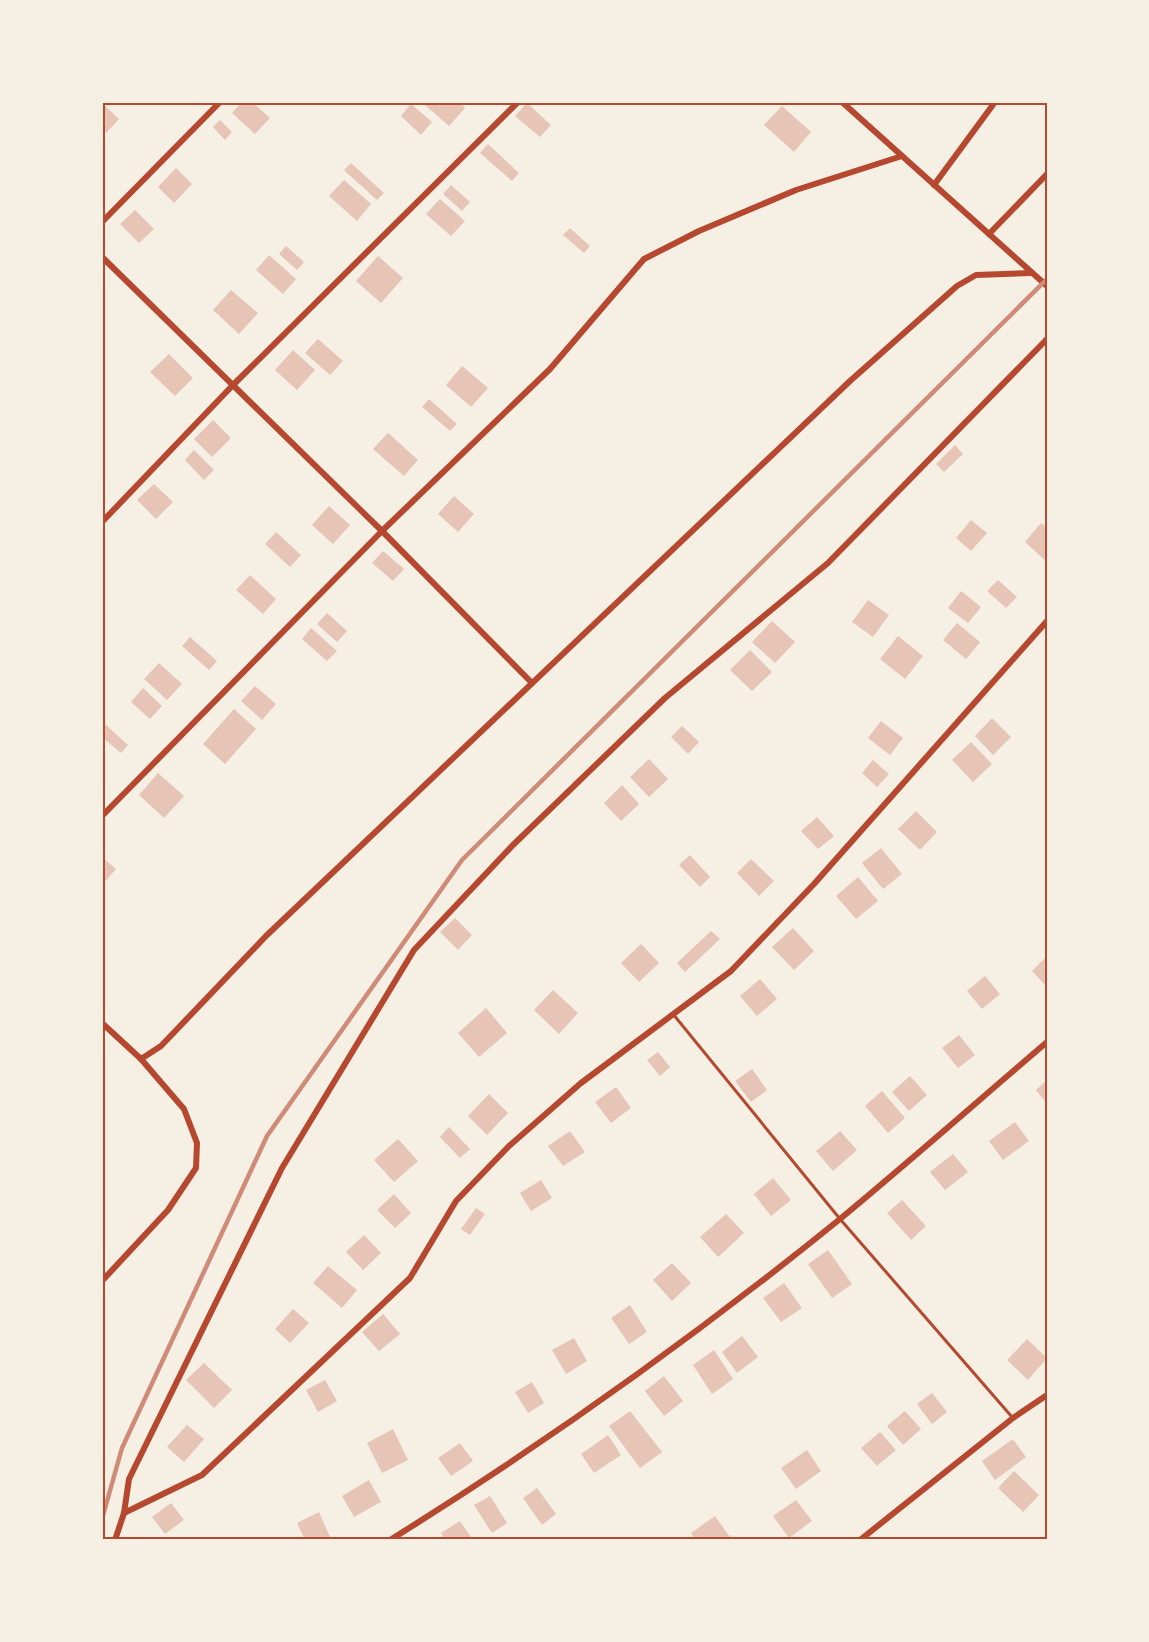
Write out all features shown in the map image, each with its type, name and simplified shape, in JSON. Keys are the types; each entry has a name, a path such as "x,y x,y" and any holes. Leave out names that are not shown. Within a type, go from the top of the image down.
{"street":[{"path":"102,222 220,102"},
{"path":"102,522 233,386 518,102"},
{"path":"842,102 1047,286"},
{"path":"934,185 995,102"},
{"path":"102,816 382,531 550,369 644,259 699,231 796,190 902,156"},
{"path":"989,234 1047,174"},
{"path":"102,257 382,531 532,683"},
{"path":"141,1059 161,1046 266,936 850,381 957,286 976,275 1032,273"},
{"path":"115,1540 124,1513 129,1479 282,1168 414,950 513,845 665,698 828,562 1047,339"},
{"path":"124,1513 202,1475 410,1278 456,1201 509,1146 581,1083 731,971 792,908 1047,621"},
{"path":"102,1023 141,1059 184,1109 197,1143 196,1168 168,1210 102,1281"},
{"path":"390,1540 476,1486 696,1331 840,1219 1047,1042"},
{"path":"860,1540 1013,1418 1046,1397"}],"lane":[{"path":"673,1014 840,1219 1013,1418"}],"building":[{"path":"242,102 252,102 270,118 255,134 232,113"},
{"path":"428,102 459,102 465,108 449,126 425,105"},
{"path":"102,103 119,119 106,133 102,129"},
{"path":"527,103 551,125 540,137 515,116"},
{"path":"411,104 432,122 421,135 401,116"},
{"path":"782,106 811,132 794,152 764,125"},
{"path":"220,120 232,132 225,140 213,127"},
{"path":"488,144 519,173 512,181 480,153"},
{"path":"351,163 384,193 377,200 344,170"},
{"path":"176,168 192,184 174,203 158,187"},
{"path":"344,180 371,204 357,221 329,196"},
{"path":"451,185 470,202 462,211 443,194"},
{"path":"440,199 465,221 451,236 426,214"},
{"path":"135,210 154,229 139,243 120,224"},
{"path":"570,228 590,246 584,253 563,235"},
{"path":"286,246 304,262 297,270 279,254"},
{"path":"269,255 296,279 283,294 256,270"},
{"path":"378,256 403,278 381,303 356,281"},
{"path":"231,290 258,313 239,334 213,310"},
{"path":"318,339 343,361 330,375 305,353"},
{"path":"293,350 315,370 297,390 275,370"},
{"path":"169,354 193,378 175,396 150,372"},
{"path":"462,366 488,388 471,407 446,385"},
{"path":"429,399 457,424 450,431 422,407"},
{"path":"213,420 231,438 212,457 194,439"},
{"path":"388,433 418,460 404,476 373,449"},
{"path":"955,445 963,454 944,472 936,464"},
{"path":"194,450 214,470 204,480 185,460"},
{"path":"154,484 173,502 156,519 137,500"},
{"path":"454,496 474,514 458,532 438,514"},
{"path":"329,506 350,525 333,544 312,525"},
{"path":"971,520 987,533 971,551 956,538"},
{"path":"1041,523 1047,528 1047,562 1025,542"},
{"path":"276,532 301,555 290,567 265,544"},
{"path":"383,551 404,569 393,581 372,563"},
{"path":"250,575 276,599 263,614 236,590"},
{"path":"998,580 1017,597 1006,608 987,591"},
{"path":"961,591 981,607 968,623 948,608"},
{"path":"868,600 889,615 873,637 852,622"},
{"path":"327,613 347,631 337,642 317,624"},
{"path":"772,621 795,642 775,663 752,642"},
{"path":"957,623 980,642 966,659 943,640"},
{"path":"311,628 337,651 327,661 302,639"},
{"path":"898,636 923,656 905,679 880,659"},
{"path":"190,637 217,661 209,670 182,646"},
{"path":"750,650 772,672 752,691 730,670"},
{"path":"159,663 182,684 167,700 144,679"},
{"path":"255,686 276,704 262,720 241,701"},
{"path":"143,688 162,706 150,719 131,702"},
{"path":"234,709 256,729 225,764 203,744"},
{"path":"992,718 1011,737 993,755 975,736"},
{"path":"881,721 903,738 890,755 868,738"},
{"path":"105,724 128,745 121,753 102,737"},
{"path":"682,726 699,742 688,754 671,737"},
{"path":"971,742 992,764 973,782 952,760"},
{"path":"649,759 668,779 649,797 630,777"},
{"path":"873,760 889,774 877,787 862,773"},
{"path":"158,773 184,796 164,818 139,795"},
{"path":"622,785 639,804 621,821 604,803"},
{"path":"916,811 937,832 920,850 898,829"},
{"path":"817,817 834,836 818,849 801,831"},
{"path":"881,848 902,874 883,889 862,863"},
{"path":"690,855 710,877 700,887 679,865"},
{"path":"102,857 116,869 102,885"},
{"path":"751,859 774,881 759,896 737,873"},
{"path":"858,877 878,901 856,919 836,896"},
{"path":"455,918 472,935 458,950 440,932"},
{"path":"793,928 814,951 794,970 772,947"},
{"path":"711,931 720,939 685,972 677,963"},
{"path":"641,944 659,963 639,982 621,963"},
{"path":"1047,956 1047,987 1032,971"},
{"path":"985,976 1000,994 982,1009 967,991"},
{"path":"760,979 777,999 757,1016 740,996"},
{"path":"553,990 578,1013 559,1034 534,1010"},
{"path":"486,1008 507,1033 479,1057 458,1033"},
{"path":"959,1035 975,1055 958,1068 942,1048"},
{"path":"658,1052 670,1067 660,1076 647,1060"},
{"path":"752,1069 767,1090 751,1102 735,1081"},
{"path":"910,1076 927,1095 909,1111 892,1092"},
{"path":"1047,1080 1047,1104 1036,1090"},
{"path":"616,1087 631,1108 611,1123 595,1102"},
{"path":"882,1091 905,1118 888,1133 865,1106"},
{"path":"489,1094 508,1113 487,1135 468,1116"},
{"path":"1015,1122 1029,1141 1003,1160 989,1141"},
{"path":"449,1127 470,1149 460,1158 440,1137"},
{"path":"570,1131 585,1152 563,1166 548,1146"},
{"path":"840,1131 857,1150 833,1171 816,1151"},
{"path":"398,1139 418,1161 394,1182 374,1160"},
{"path":"953,1154 968,1172 945,1190 930,1172"},
{"path":"773,1178 791,1200 771,1216 754,1194"},
{"path":"541,1180 552,1198 531,1211 520,1193"},
{"path":"394,1194 411,1213 395,1228 377,1210"},
{"path":"902,1200 926,1226 911,1240 887,1213"},
{"path":"476,1208 485,1214 470,1235 461,1229"},
{"path":"726,1214 744,1233 718,1257 700,1237"},
{"path":"364,1235 381,1253 363,1270 346,1252"},
{"path":"828,1250 852,1284 832,1298 808,1264"},
{"path":"672,1263 691,1283 672,1301 653,1280"},
{"path":"328,1266 357,1290 342,1308 313,1283"},
{"path":"784,1283 802,1308 781,1322 763,1298"},
{"path":"630,1305 647,1332 629,1344 611,1318"},
{"path":"293,1309 309,1323 290,1343 275,1329"},
{"path":"383,1314 400,1334 379,1351 362,1332"},
{"path":"742,1336 758,1357 737,1373 722,1352"},
{"path":"574,1338 587,1361 566,1374 552,1350"},
{"path":"1027,1339 1047,1358 1028,1380 1007,1360"},
{"path":"714,1350 733,1379 712,1394 693,1365"},
{"path":"204,1363 232,1390 214,1408 186,1380"},
{"path":"664,1376 683,1401 664,1416 645,1391"},
{"path":"325,1380 337,1401 318,1412 306,1390"},
{"path":"532,1382 544,1403 528,1413 515,1392"},
{"path":"932,1393 947,1412 932,1424 917,1404"},
{"path":"630,1411 662,1452 640,1468 609,1426"},
{"path":"905,1411 921,1429 903,1445 887,1426"},
{"path":"187,1425 204,1439 184,1462 167,1447"},
{"path":"393,1429 408,1460 382,1473 367,1443"},
{"path":"880,1432 896,1450 877,1466 861,1448"},
{"path":"608,1435 621,1455 594,1473 581,1454"},
{"path":"1013,1439 1026,1457 995,1480 982,1461"},
{"path":"460,1443 473,1461 451,1476 438,1458"},
{"path":"807,1450 821,1471 796,1489 781,1468"},
{"path":"1014,1471 1039,1495 1023,1512 998,1488"},
{"path":"369,1480 381,1502 354,1517 342,1496"},
{"path":"537,1488 556,1514 542,1525 523,1498"},
{"path":"490,1496 507,1523 492,1533 474,1505"},
{"path":"796,1500 812,1521 789,1538 773,1516"},
{"path":"171,1503 184,1520 165,1534 152,1517"},
{"path":"319,1512 330,1537 323,1540 305,1540 297,1523"},
{"path":"715,1516 732,1540 696,1540 691,1533"},
{"path":"460,1521 473,1540 445,1540 441,1533"}],"railway":[{"path":"102,1519 122,1448 267,1136 462,860 1047,279"}]}
